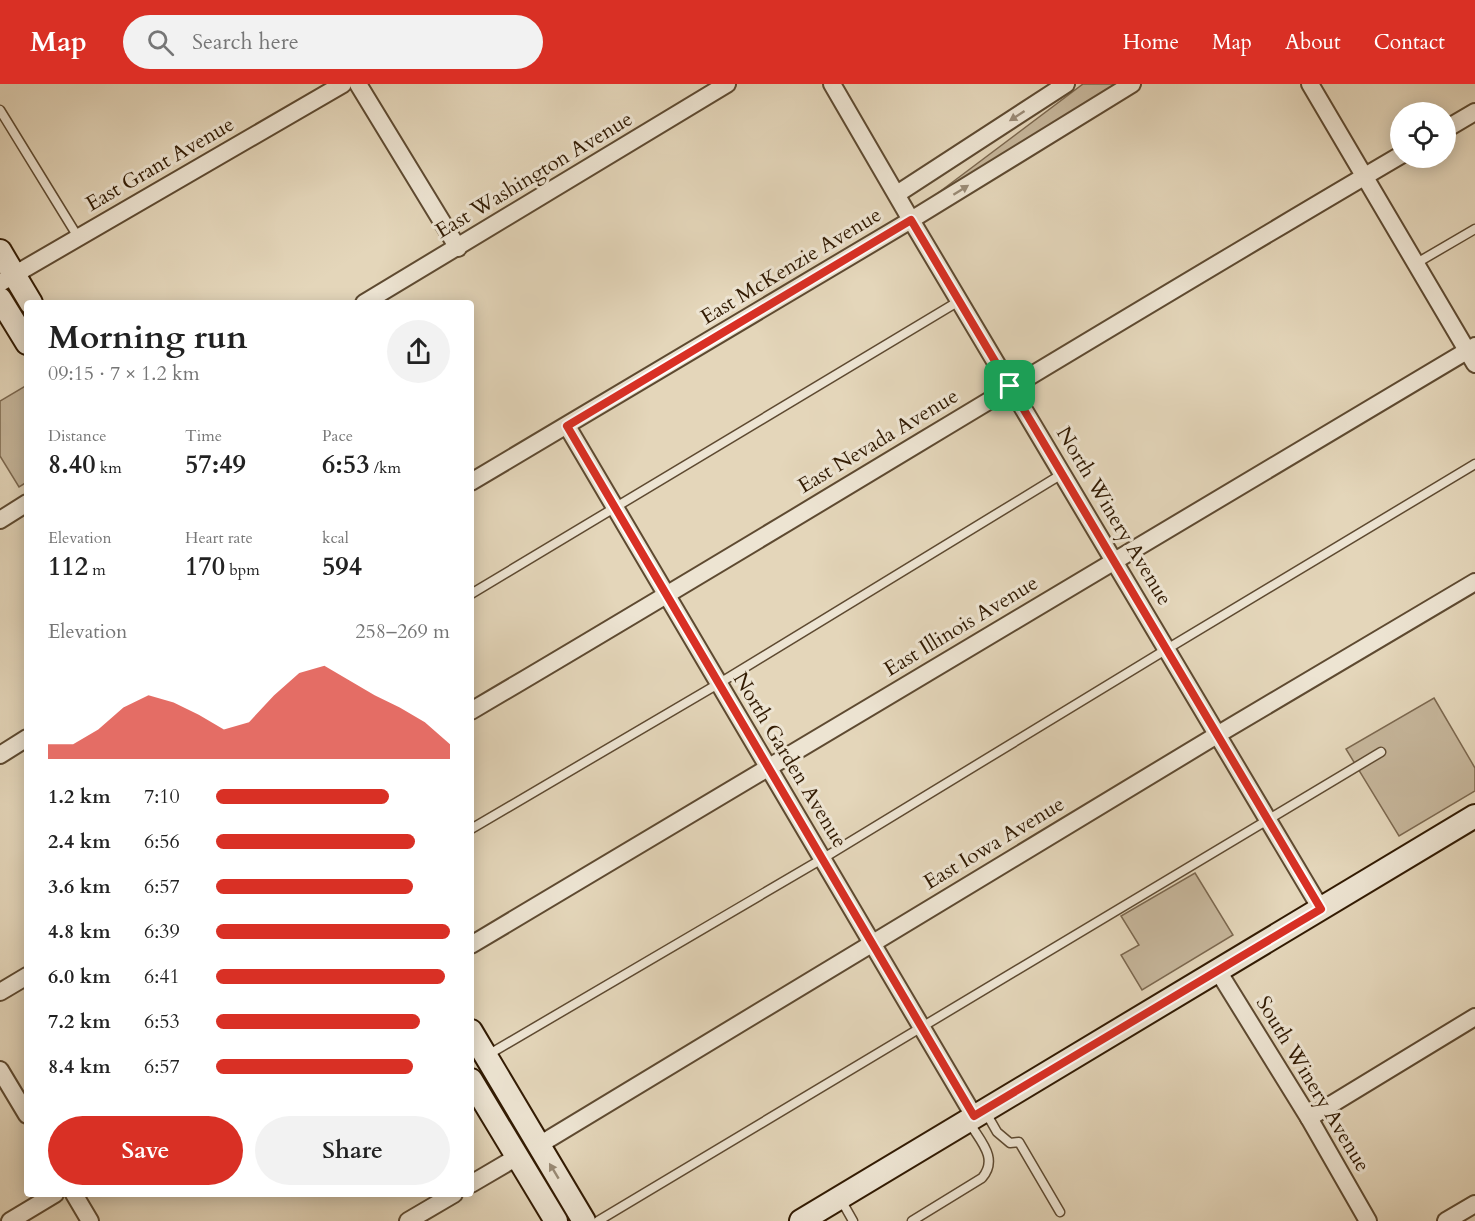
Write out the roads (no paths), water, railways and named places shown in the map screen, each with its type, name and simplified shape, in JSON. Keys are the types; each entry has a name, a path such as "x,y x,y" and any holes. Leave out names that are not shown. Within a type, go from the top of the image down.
{"main road":[{"path":"0,252 7,278 29,300"},
{"path":"0,299 24,338"},
{"path":"801,1221 1475,816"},
{"path":"474,1036 584,1221"},
{"path":"474,1075 488,1085 524,1143 539,1145"},
{"path":"474,1085 556,1221"}],"street":[{"name":"East Grant Avenue","path":"7,278 343,84"},
{"path":"358,84 458,248"},
{"name":"East Washington Avenue","path":"369,300 727,84"},
{"name":"North Winery Avenue","path":"832,84 1321,909"},
{"name":"East McKenzie Avenue","path":"897,194 1065,84"},
{"name":"East McKenzie Avenue","path":"474,480 911,220 1132,84"},
{"path":"1310,84 1415,264 1472,354"},
{"path":"1456,123 1475,112"},
{"name":"East Nevada Avenue","path":"474,709 667,595 1010,386 1390,162"},
{"name":"East Illinois Avenue","path":"474,943 1114,560 1472,354"},
{"name":"North Garden Avenue","path":"567,426 921,1028 976,1116"},
{"path":"0,520 24,505"},
{"name":"East Iowa Avenue","path":"539,1145 1217,735 1475,582"},
{"path":"6,751 24,740"},
{"name":"South Winery Avenue","path":"1218,970 1309,1118 1368,1221"},
{"path":"0,992 24,978"},
{"path":"1309,1118 1475,1017"},
{"path":"0,1070 24,1110"},
{"path":"474,1182 517,1157"},
{"path":"10,1221 50,1197"},
{"path":"76,1197 90,1221"},
{"path":"408,1221 449,1197"},
{"path":"1446,1221 1475,1204"}],"lane":[{"path":"0,110 78,237"},
{"path":"1415,264 1475,229"},
{"path":"474,592 959,301"},
{"path":"486,1056 822,859 1475,464"},
{"path":"474,828 718,684 1062,474"},
{"path":"598,1221 1381,752"},
{"path":"976,1116 1010,1143 1019,1142 1060,1212"},
{"path":"912,1221 982,1178 989,1170 990,1162 976,1116"},
{"path":"840,1198 854,1221"}]}
